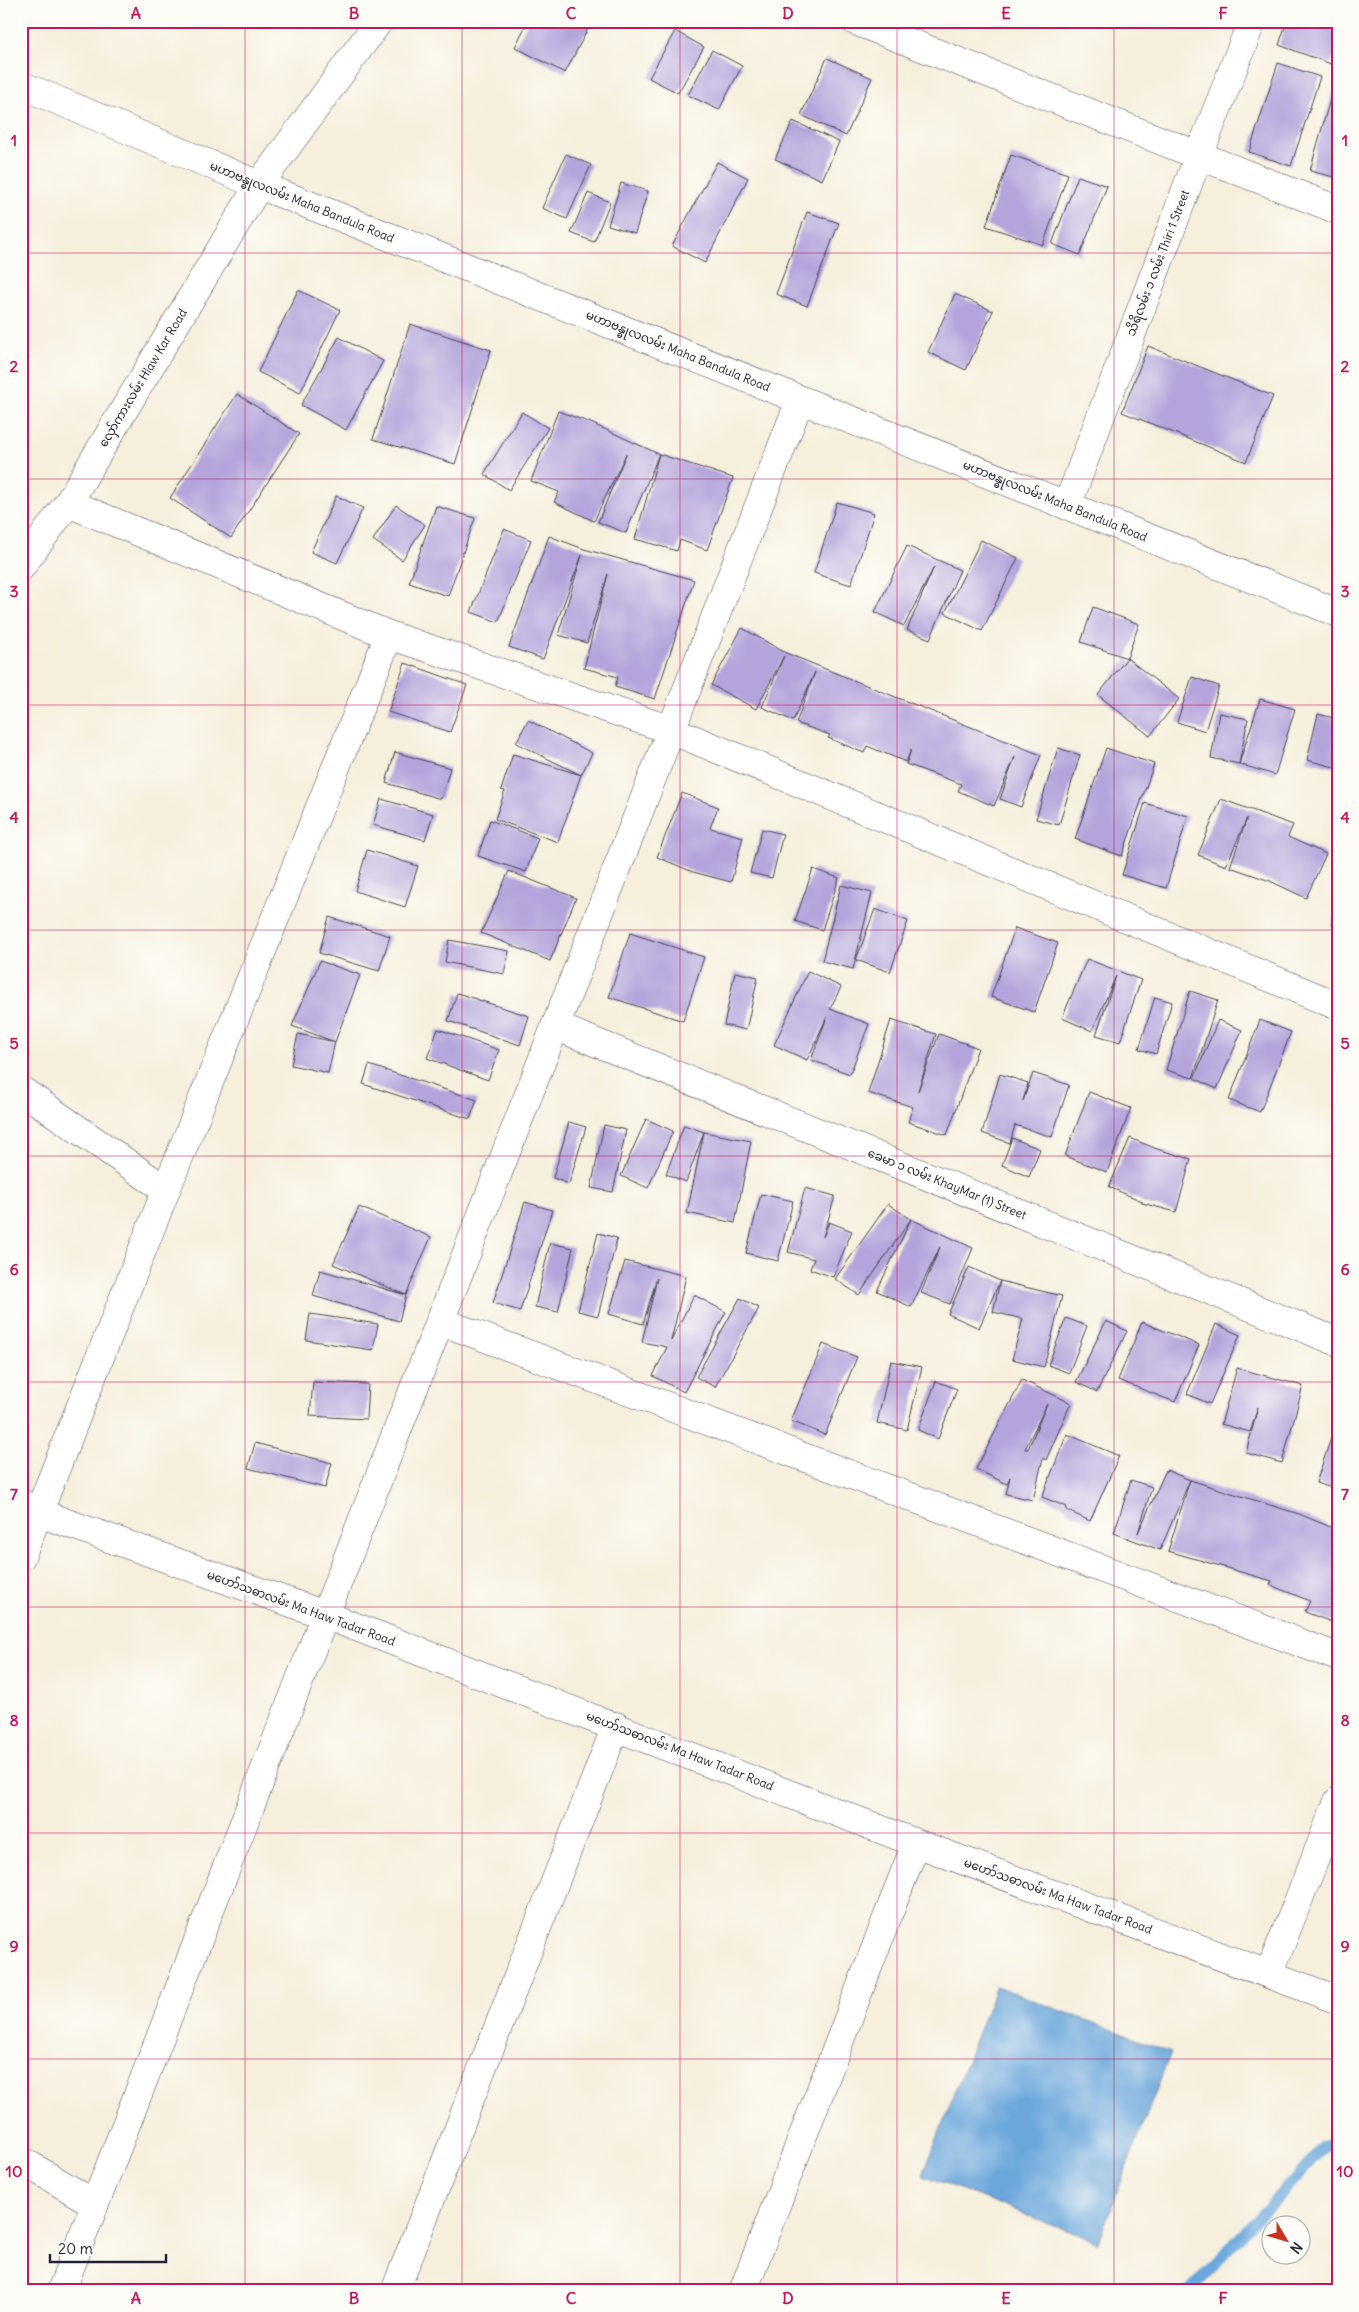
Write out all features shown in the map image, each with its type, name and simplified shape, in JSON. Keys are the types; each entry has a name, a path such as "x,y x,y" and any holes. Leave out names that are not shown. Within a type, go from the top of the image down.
{"street":[{"name":"လှော်ကားလမ်း Hlaw Kar Road","path":"21,567 68,503 259,185 379,21"},
{"path":"855,21 1338,210"},
{"name":"သိရိလမ်း ၁ လမ်း Thiri 1 Street","path":"1067,506 1199,155 1252,21"},
{"name":"မဟာဗန္ဓုလလမ်း Maha Bandula Road","path":"21,85 259,185 1338,613"},
{"path":"61,2291 800,400"},
{"path":"68,503 389,636 671,730 1338,1006"},
{"path":"21,1557 30,1508 166,1190 389,636"},
{"name":"ခေမာ ၁ လမ်း KhayMar (1) Street","path":"555,1026 1338,1342"},
{"path":"21,1090 166,1190"},
{"path":"440,1321 1338,1657"},
{"name":"မဟော်သဓာလမ်း Ma Haw Tadar Road","path":"30,1508 325,1616 616,1726 916,1843 1338,2000"},
{"path":"394,2291 616,1726"},
{"path":"1269,1974 1338,1801"},
{"path":"743,2291 916,1843"},
{"path":"21,2160 95,2204"}],"water":[{"path":"996,1986 1171,2052 1098,2242 923,2175"}],"building":[{"path":"528,21 592,21 565,73 515,47"},
{"path":"1287,21 1338,21 1338,44 1331,64 1279,45"},
{"path":"675,31 704,47 678,93 649,78"},
{"path":"712,50 742,66 719,110 688,95"},
{"path":"827,58 872,78 846,136 801,115"},
{"path":"1278,63 1320,77 1291,166 1249,152"},
{"path":"1332,92 1338,94 1338,178 1310,171"},
{"path":"793,121 839,142 822,180 775,159"},
{"path":"566,154 591,165 567,219 542,208"},
{"path":"1011,155 1068,174 1043,245 986,226"},
{"path":"717,162 748,178 705,263 672,246"},
{"path":"1078,176 1107,186 1080,255 1052,244"},
{"path":"621,183 648,191 635,233 608,225"},
{"path":"588,193 610,202 594,242 571,233"},
{"path":"807,212 839,223 807,306 776,294"},
{"path":"298,290 340,310 300,393 258,372"},
{"path":"955,294 993,311 966,370 928,352"},
{"path":"410,324 491,350 455,464 373,439"},
{"path":"339,337 383,361 346,430 301,405"},
{"path":"1148,346 1273,396 1246,462 1122,412"},
{"path":"237,394 299,434 231,538 170,498"},
{"path":"558,411 591,423 659,454 626,533 598,522 626,454 594,521 554,502 559,492 531,481"},
{"path":"522,412 548,428 509,490 484,474"},
{"path":"659,454 733,478 707,550 680,540 677,551 635,539"},
{"path":"336,496 363,508 337,563 311,552"},
{"path":"837,502 874,513 851,585 814,573"},
{"path":"396,505 425,525 402,560 373,540"},
{"path":"436,506 475,518 448,596 409,583"},
{"path":"504,529 531,540 498,622 471,612"},
{"path":"549,536 584,549 694,580 655,699 615,687 618,677 584,668 608,574 587,643 558,635 582,555 543,659 509,647"},
{"path":"981,540 1018,558 982,631 945,613"},
{"path":"907,546 960,570 930,639 907,630 934,567 904,626 875,612"},
{"path":"1093,607 1139,624 1127,658 1081,642"},
{"path":"742,628 786,653 1041,755 1021,807 1000,799 1015,757 994,806 958,791 961,784 906,764 911,750 906,762 867,746 864,753 828,738 830,735 796,723 815,672 793,721 762,707 784,656 756,709 711,685"},
{"path":"1127,658 1179,699 1150,736 1098,695"},
{"path":"405,663 467,685 450,732 388,712"},
{"path":"1192,677 1219,686 1205,731 1177,722"},
{"path":"1260,699 1295,709 1275,775 1239,764"},
{"path":"1219,713 1248,719 1239,764 1211,758"},
{"path":"1318,714 1338,719 1338,768 1307,760"},
{"path":"528,720 592,753 581,775 516,743"},
{"path":"1058,748 1080,755 1059,825 1036,819"},
{"path":"1106,748 1154,764 1122,856 1075,839"},
{"path":"395,752 450,768 441,799 386,783"},
{"path":"513,754 581,775 558,842 495,819 505,791 501,790"},
{"path":"682,793 718,807 710,828 743,837 731,882 693,872 657,857"},
{"path":"381,799 433,814 425,840 373,825"},
{"path":"1221,799 1293,825 1288,837 1326,854 1306,898 1270,881 1230,867 1247,818 1226,866 1198,855"},
{"path":"1145,803 1188,816 1166,888 1122,875"},
{"path":"490,820 538,838 526,872 478,856"},
{"path":"762,829 783,834 772,878 750,873"},
{"path":"367,850 418,866 405,907 355,891"},
{"path":"813,869 839,878 822,930 795,921"},
{"path":"509,871 576,898 550,961 481,933"},
{"path":"841,885 872,893 853,969 822,961"},
{"path":"1338,907 1338,927 1332,925"},
{"path":"875,909 908,921 890,972 856,960"},
{"path":"329,917 390,936 379,971 319,953"},
{"path":"1015,928 1058,943 1034,1012 991,997"},
{"path":"630,933 704,957 683,1021 609,997"},
{"path":"449,940 509,951 504,974 445,962"},
{"path":"1087,959 1141,980 1120,1042 1096,1035 1116,976 1092,1031 1062,1018"},
{"path":"320,961 360,975 335,1042 292,1026"},
{"path":"808,971 841,987 830,1009 869,1024 850,1074 811,1060 827,1017 807,1060 774,1045"},
{"path":"735,972 758,977 746,1030 724,1025"},
{"path":"1190,991 1218,1000 1193,1078 1166,1070"},
{"path":"457,993 529,1016 520,1045 448,1021"},
{"path":"1155,997 1172,1002 1156,1054 1139,1049"},
{"path":"891,1020 936,1034 918,1091 939,1034 978,1048 947,1135 908,1122 913,1107 868,1093"},
{"path":"1218,1020 1242,1030 1217,1089 1194,1078"},
{"path":"1260,1020 1291,1032 1260,1112 1229,1100"},
{"path":"438,1029 499,1050 488,1080 427,1058"},
{"path":"298,1034 335,1042 328,1073 291,1065"},
{"path":"369,1065 477,1100 470,1119 363,1084"},
{"path":"1033,1073 1069,1085 1052,1137 1015,1125 1010,1143 982,1133 1000,1074 1028,1083 1023,1101"},
{"path":"1089,1092 1131,1108 1107,1172 1065,1156"},
{"path":"646,1119 673,1131 648,1188 621,1176"},
{"path":"569,1122 586,1127 569,1184 553,1178"},
{"path":"604,1125 626,1130 613,1192 591,1188"},
{"path":"684,1125 704,1132 686,1182 666,1174"},
{"path":"704,1132 751,1141 735,1223 687,1213"},
{"path":"1012,1138 1040,1149 1029,1177 1002,1165"},
{"path":"1130,1138 1157,1149 1191,1159 1176,1212 1142,1203 1142,1201 1109,1187"},
{"path":"805,1188 835,1196 823,1237 829,1222 852,1231 833,1277 810,1269 814,1259 788,1252"},
{"path":"761,1194 793,1201 778,1261 746,1253"},
{"path":"525,1202 552,1210 520,1311 493,1303"},
{"path":"888,1204 911,1219 859,1295 835,1279"},
{"path":"359,1207 431,1237 406,1295 333,1264"},
{"path":"911,1219 973,1248 950,1304 921,1293 940,1247 911,1307 877,1291"},
{"path":"598,1233 617,1238 598,1316 578,1311"},
{"path":"550,1243 573,1248 558,1312 535,1307"},
{"path":"625,1261 686,1276 671,1341 694,1295 726,1312 684,1392 653,1376 667,1347 642,1342 657,1278 643,1324 609,1314"},
{"path":"969,1267 1000,1281 979,1328 948,1314"},
{"path":"320,1270 406,1295 399,1321 313,1296"},
{"path":"1000,1281 1062,1296 1044,1367 1012,1359 1023,1319 993,1312"},
{"path":"740,1298 759,1308 715,1387 696,1377"},
{"path":"310,1314 378,1324 373,1350 306,1340"},
{"path":"1066,1318 1087,1326 1069,1373 1048,1365"},
{"path":"1106,1321 1127,1331 1097,1392 1076,1382"},
{"path":"1142,1322 1199,1345 1175,1402 1118,1380"},
{"path":"1216,1324 1240,1335 1210,1404 1187,1394"},
{"path":"823,1344 857,1357 825,1435 791,1421"},
{"path":"891,1361 922,1367 907,1430 877,1423"},
{"path":"1237,1368 1303,1386 1282,1463 1246,1453 1258,1407 1250,1432 1221,1424"},
{"path":"1022,1380 1071,1403 1046,1460 1043,1458 1033,1500 1006,1494 1010,1477 1007,1484 976,1469","holes":["1047,1404 1028,1449 1025,1449"]},
{"path":"936,1381 957,1389 938,1439 918,1430"},
{"path":"313,1382 368,1384 366,1419 310,1416"},
{"path":"1338,1417 1338,1490 1316,1483"},
{"path":"1067,1434 1119,1456 1090,1521 1066,1510 1067,1507 1042,1497"},
{"path":"255,1443 332,1463 325,1488 248,1468"},
{"path":"1166,1470 1190,1480 1160,1550 1114,1533 1131,1480 1152,1487 1138,1533"},
{"path":"1190,1480 1299,1514 1338,1530 1338,1615 1334,1623 1305,1612 1310,1601 1270,1585 1272,1581 1168,1551"}],"waterway":[{"path":"1190,2291 1324,2147 1338,2143"}]}
